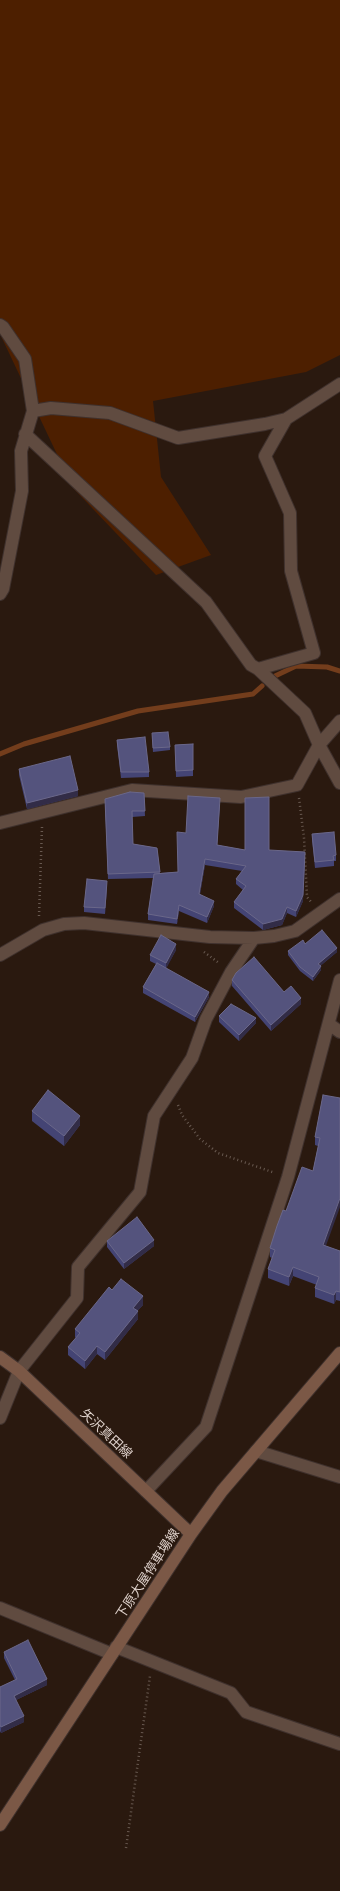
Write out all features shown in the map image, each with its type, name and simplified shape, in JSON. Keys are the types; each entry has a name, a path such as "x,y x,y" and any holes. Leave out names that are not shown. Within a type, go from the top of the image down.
{"main road":[{"name":"下原大屋停車場線","path":"0,1825 191,1534 222,1491 340,1353"},
{"name":"矢沢真田線","path":"0,1357 19,1371 191,1534"}],"street":[{"path":"0,326 3,327 25,359 33,411 21,451 22,491 3,589 0,594"},
{"path":"33,411 51,408 110,413 178,438 286,419 340,384"},
{"path":"258,670 314,654 292,571 290,513 265,456 286,419"},
{"path":"25,434 206,602 251,665 305,713 319,745 340,783"},
{"path":"0,822 132,790 241,797 297,785 319,745 340,721"},
{"path":"0,954 43,930 64,924 84,923 191,936 254,938 295,931 340,899"},
{"path":"0,1418 19,1371 77,1298 78,1267 140,1192 154,1116 192,1058 206,1019 231,972 254,938"},
{"path":"146,1491 206,1427 288,1177 340,980"},
{"path":"329,1024 340,1032"},
{"path":"256,1451 340,1477"},
{"path":"0,1608 114,1651 152,1661 231,1693 246,1712 340,1744"}],"path":[{"path":"297,785 304,838 307,897 319,913"},
{"path":"42,812 39,918 43,930"},
{"path":"191,936 194,944 231,972"},
{"path":"172,1088 182,1115 200,1139 218,1153 288,1177"},
{"path":"126,1848 152,1661"}],"shaded area":[{"path":"0,0 340,0 340,355 306,372 153,401 161,477 211,555 156,575 73,488 0,334"}],"building":[{"path":"168,732 170,747 153,748 152,733"},
{"path":"145,737 149,772 121,772 117,740"},
{"path":"193,744 193,770 176,771 175,745"},
{"path":"70,756 78,790 27,803 19,769"},
{"path":"130,792 144,793 145,811 132,811 133,844 157,848 160,872 108,874 105,799"},
{"path":"188,796 220,798 217,845 245,850 245,798 269,797 269,850 305,852 303,895 296,911 287,907 282,919 263,924 234,902 246,886 236,879 246,866 205,859 199,894 214,901 207,917 179,905 177,919 148,914 154,874 178,872 177,832 186,833"},
{"path":"334,832 336,855 333,856 334,860 315,862 312,834"},
{"path":"87,879 107,881 105,908 84,907"},
{"path":"322,930 337,948 318,964 321,966 313,977 300,967 288,951 303,940 305,944"},
{"path":"161,935 176,944 166,963 150,955"},
{"path":"254,957 284,992 291,986 301,998 271,1025 232,980 236,973"},
{"path":"157,963 209,992 195,1017 143,987"},
{"path":"231,1004 256,1018 239,1035 219,1016"},
{"path":"48,1090 80,1116 64,1136 32,1111"},
{"path":"323,1095 340,1098 340,1198 323,1245 340,1251 340,1292 336,1291 334,1295 315,1288 319,1277 293,1267 289,1277 268,1269 275,1250 270,1248 277,1226 283,1210 286,1211 302,1167 313,1171 320,1138 315,1137"},
{"path":"137,1217 154,1240 124,1263 107,1241"},
{"path":"121,1279 143,1296 133,1308 138,1311 105,1352 97,1346 85,1361 68,1347 80,1333 75,1329 109,1287 112,1290"},
{"path":"28,1640 47,1679 14,1696 24,1716 1,1727 0,1687 17,1679 4,1652"}],"waterway":[{"path":"273,677 296,666 327,667 340,671"},
{"path":"0,754 24,744 138,711 253,694 262,686"}]}
